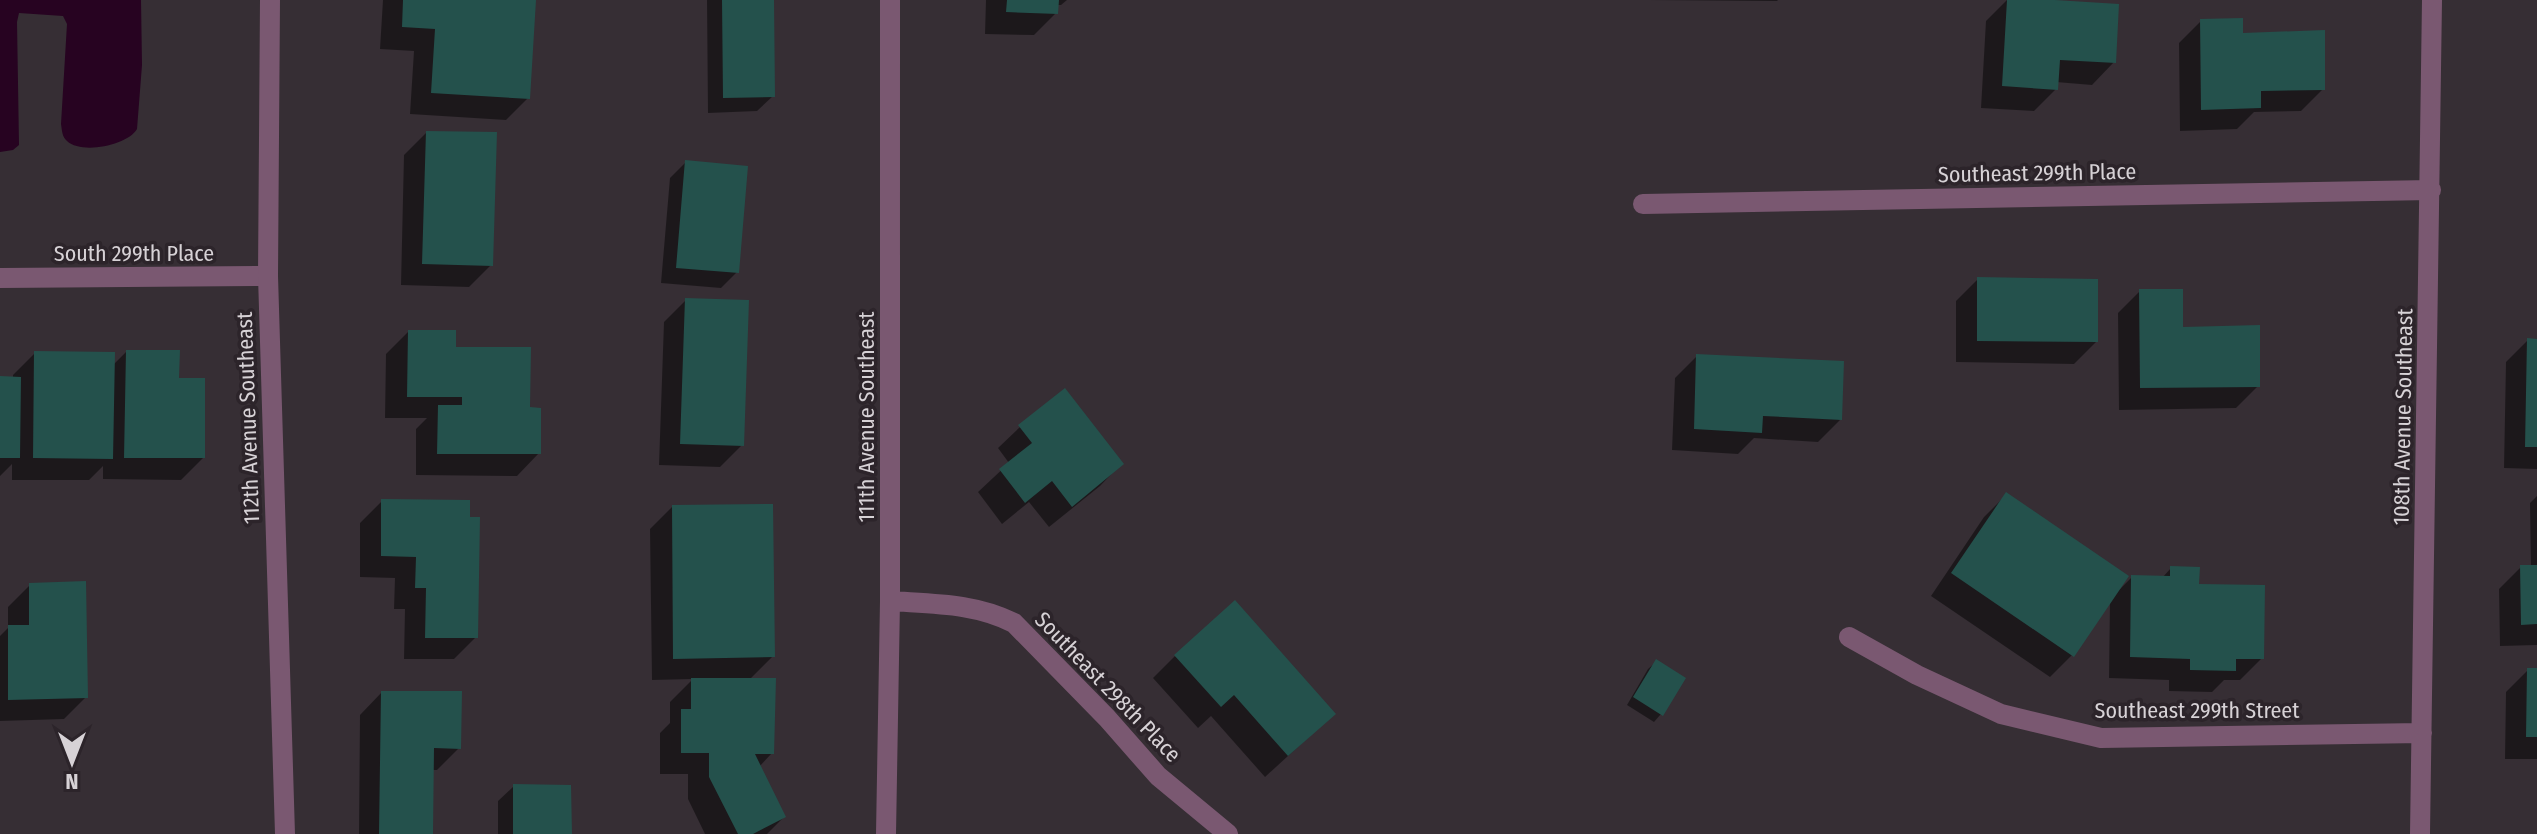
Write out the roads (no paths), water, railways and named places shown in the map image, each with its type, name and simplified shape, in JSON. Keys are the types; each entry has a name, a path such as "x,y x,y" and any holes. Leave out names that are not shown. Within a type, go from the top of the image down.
{"street":[{"name":"112th Avenue Southeast","path":"270,0 268,276 285,834"},
{"name":"111th Avenue Southeast","path":"886,834 890,601 890,0"},
{"name":"108th Avenue Southeast","path":"2420,834 2432,0"},
{"name":"Southeast 299th Place","path":"1643,204 2431,190"},
{"name":"South 299th Place","path":"0,278 268,276"},
{"name":"Southeast 298th Place","path":"890,601 966,606 995,613 1014,623 1107,718 1158,776 1228,834"},
{"name":"Southeast 299th Street","path":"1849,637 1917,675 2001,714 2101,738 2422,733"}]}
